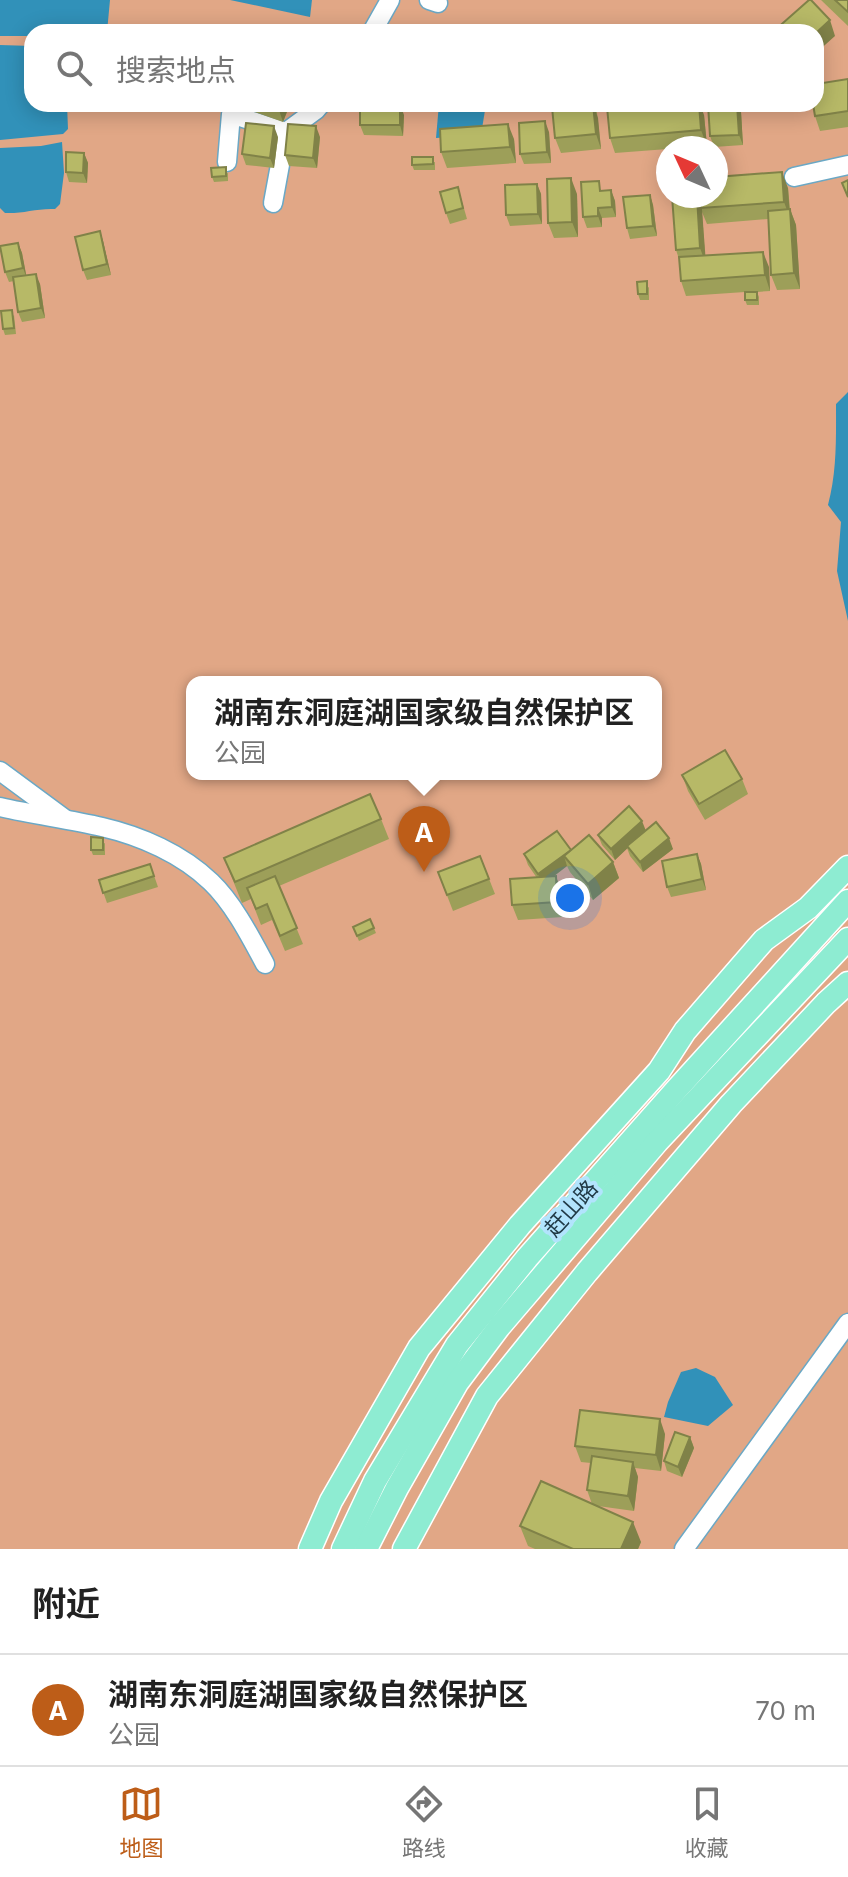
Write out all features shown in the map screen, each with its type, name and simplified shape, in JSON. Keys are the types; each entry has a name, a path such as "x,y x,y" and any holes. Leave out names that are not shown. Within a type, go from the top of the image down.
{"main road":[{"path":"310,1549 331,1501 419,1348 520,1225 659,1071 685,1031 764,940 808,908 848,867"},
{"name":"赶山路","path":"343,1549 375,1481 457,1345 527,1258 848,901"},
{"name":"赶山路","path":"366,1549 457,1383 499,1327 657,1142 848,939"},
{"path":"404,1549 487,1396 587,1272 721,1116 848,983"}],"street":[{"path":"376,24 390,0"},
{"path":"273,203 286,132 313,112"},
{"path":"227,162 231,114 286,132"},
{"path":"794,177 839,167"},
{"path":"0,771 67,820"},
{"path":"2,809 103,827 144,840 178,857 211,882 244,925 265,964"},
{"path":"684,1549 848,1323"}],"shaded area":[{"path":"0,0 848,0 848,1549 0,1549"}],"water":[{"path":"0,0 110,0 108,24 24,24 24,36 0,36"},
{"path":"230,0 312,0 310,17"},
{"path":"0,45 24,46 24,112 67,112 68,129 63,134 0,140"},
{"path":"438,112 485,112 481,135 436,138"},
{"path":"62,142 64,173 60,204 55,209 5,213 0,208 0,148"},
{"path":"848,392 848,621 837,571 841,522 828,505 836,442 836,404"},
{"path":"696,1368 715,1377 733,1405 708,1426 664,1417 681,1372"}],"building":[{"path":"809,0 830,20 824,26 782,24"},
{"path":"835,0 848,0 848,12"},
{"path":"848,79 848,111 815,116 814,112 824,112 824,83"},
{"path":"360,112 400,112 400,125 360,125"},
{"path":"552,112 594,112 596,134 555,138"},
{"path":"607,112 700,112 701,130 610,138"},
{"path":"708,112 738,112 739,135 710,136"},
{"path":"545,121 547,152 520,154 519,123"},
{"path":"246,123 274,126 270,158 242,154"},
{"path":"288,124 316,126 313,158 285,155"},
{"path":"508,124 510,147 441,152 440,129"},
{"path":"66,152 84,153 83,173 66,172"},
{"path":"412,157 433,157 433,164 412,165"},
{"path":"226,167 226,176 212,177 211,168"},
{"path":"782,172 784,202 728,206 728,176"},
{"path":"571,178 572,222 548,223 547,179"},
{"path":"848,180 848,197 842,183"},
{"path":"599,181 600,191 611,190 612,207 598,208 598,216 583,217 581,182"},
{"path":"537,184 538,214 506,215 505,185"},
{"path":"458,187 463,208 446,213 440,192"},
{"path":"650,195 653,226 627,228 623,197"},
{"path":"673,208 698,208 700,248 676,250"},
{"path":"790,209 794,273 771,275 768,211"},
{"path":"100,231 107,264 83,270 75,237"},
{"path":"18,243 23,268 5,272 0,246"},
{"path":"763,252 765,275 681,281 679,257"},
{"path":"36,274 41,308 18,312 13,277"},
{"path":"647,281 647,294 638,294 637,282"},
{"path":"745,292 757,292 757,300 745,300"},
{"path":"12,310 14,328 3,329 1,311"},
{"path":"725,750 742,779 699,804 682,775"},
{"path":"370,794 381,819 235,882 224,858"},
{"path":"629,806 642,821 611,849 598,835"},
{"path":"656,822 669,838 640,862 627,846"},
{"path":"557,831 571,850 538,874 524,854"},
{"path":"589,835 613,862 588,884 564,856"},
{"path":"91,837 103,838 103,850 91,850"},
{"path":"697,854 702,879 667,887 662,861"},
{"path":"480,856 489,879 447,895 438,872"},
{"path":"150,864 154,876 103,893 99,880"},
{"path":"275,876 297,928 280,936 267,904 256,909 247,888"},
{"path":"556,876 557,902 512,905 510,879"},
{"path":"370,919 374,928 357,936 353,927"},
{"path":"580,1410 660,1419 656,1455 575,1446"},
{"path":"675,1432 690,1437 678,1467 664,1461"},
{"path":"592,1456 633,1462 628,1496 587,1490"},
{"path":"541,1481 633,1522 621,1549 573,1549 520,1526"}],"place":[{"name":"湖南东洞庭湖国家级自然保护区","path":"424,872"}]}
